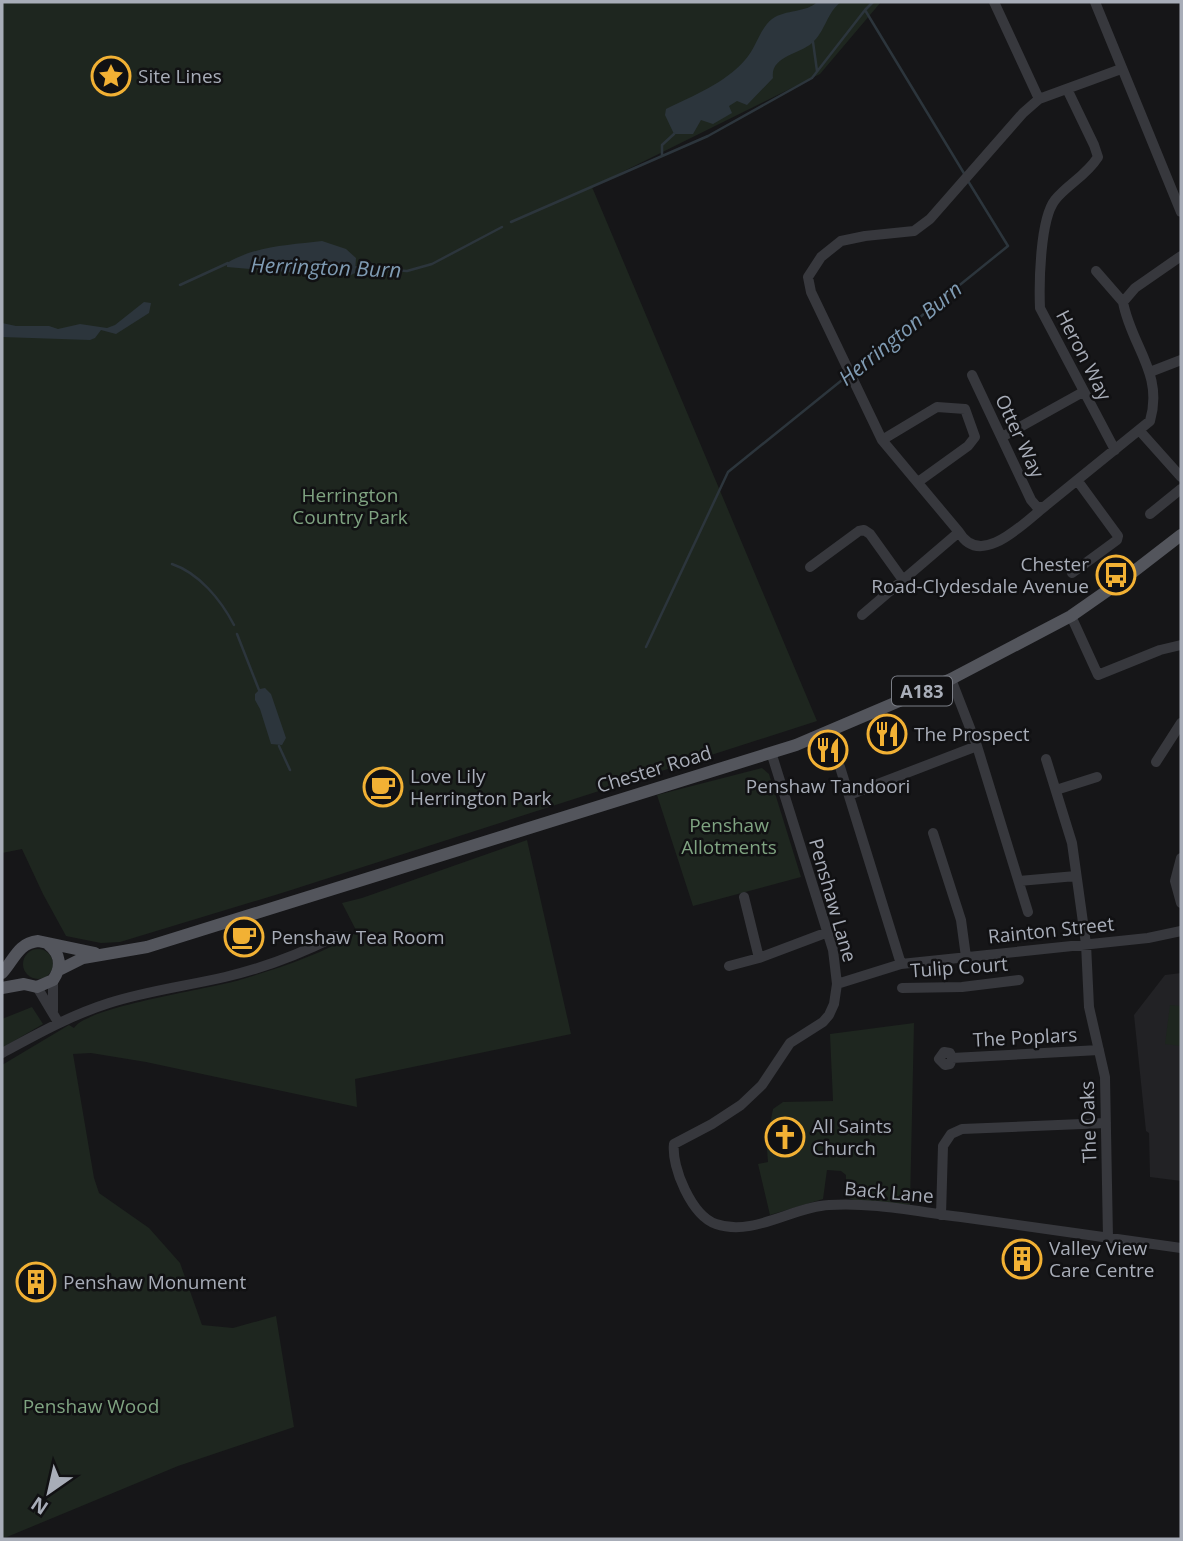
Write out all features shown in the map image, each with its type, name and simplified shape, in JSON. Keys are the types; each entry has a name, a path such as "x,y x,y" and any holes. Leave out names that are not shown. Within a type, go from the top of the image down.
{"main road":[{"name":"Chester Road","path":"56,975 75,961 148,947 796,745 951,679 1071,616 1181,535"},
{"path":"2,974 20,947 30,942 48,944 59,957 56,975 31,986 2,988"},
{"name":"Chester Road","path":"48,944 102,954"},
{"path":"15,956 13,965 16,974 31,986"}],"street":[{"path":"994,2 1039,99"},
{"path":"1095,2 1181,212"},
{"path":"1096,271 1123,302 1150,372 1155,403 1150,421 998,543 980,547 962,538 881,440 811,292 808,277 821,257 841,241 914,231 930,219 1023,113 1039,99 1122,69"},
{"name":"Heron Way","path":"1067,89 1097,157 1089,170 1055,200 1047,217 1039,283 1040,308 1115,450"},
{"path":"1123,302 1135,288 1181,256"},
{"path":"1150,372 1181,360"},
{"name":"Otter Way","path":"972,375 1031,500 1042,508"},
{"path":"1002,438 1083,392"},
{"path":"881,440 937,407 965,409 975,437 968,446 918,482"},
{"path":"1139,430 1181,477"},
{"path":"1072,573 1113,543 1118,536 1077,480"},
{"path":"1150,514 1181,489"},
{"path":"810,567 864,530 870,534 903,580"},
{"path":"862,615 959,532"},
{"path":"1071,616 1098,675 1160,650 1181,645"},
{"path":"951,679 977,746 1028,912"},
{"path":"1156,762 1181,723"},
{"path":"849,795 977,746"},
{"name":"Penshaw Lane","path":"673,1151 674,1144 678,1141 712,1124 754,1093 790,1043 823,1023 834,1004 836,984 833,950 771,752"},
{"name":"The Oaks","path":"1046,759 1072,843 1086,944 1089,1007 1105,1077 1108,1238"},
{"path":"840,767 901,964"},
{"path":"1056,790 1097,777"},
{"path":"933,834 961,919 961,957"},
{"path":"1181,858 1175,881 1181,903"},
{"path":"1019,881 1076,876"},
{"path":"744,897 759,958"},
{"name":"Rainton Street","path":"836,984 901,964 1147,938 1181,931"},
{"path":"729,966 759,958 828,932"},
{"path":"2,1053 58,1022 112,1002 227,977 275,963 335,936"},
{"path":"54,1012 56,975"},
{"name":"Tulip Court","path":"902,988 962,987 1019,980"},
{"path":"31,986 54,1012 58,1022"},
{"name":"The Poplars","path":"952,1058 1099,1050"},
{"path":"941,1215 943,1146 951,1134 962,1129 1106,1123"},
{"name":"Back Lane","path":"673,1151 678,1172 699,1214 724,1226 752,1225 826,1205 887,1207 1181,1248"},
{"path":"1181,1241 1181,1248"}],"shaded area":[{"path":"1181,973 1181,1181 1150,1177 1149,1133 1146,1131 1134,1015 1165,975"}],"green space":[{"name":"Herrington Country Park","path":"2,2 881,2 820,74 592,187 817,721 285,892 120,942 101,943 66,936 22,849 2,853"},
{"name":"Penshaw Allotments","path":"762,768 769,774 801,877 693,906 657,795"},
{"name":"Penshaw Wood","path":"527,840 571,1034 355,1079 357,1107 146,1062 91,1053 73,1054 94,1178 99,1193 149,1228 180,1263 202,1325 233,1328 276,1316 294,1427 178,1466 2,1539 2,1065 69,1025 74,1028 102,1012 243,979 316,953 357,932 342,903"},
{"path":"38,949 49,953 53,964 49,975 38,979 27,975 23,964 27,953"},
{"path":"1170,1005 1181,1006 1181,1046 1165,1044"},
{"path":"32,1007 43,1024 2,1048 2,1019"},
{"path":"914,1023 910,1205 862,1203 846,1197 846,1175 841,1171 827,1170 823,1199 770,1215 758,1164 768,1162 766,1136 773,1109 783,1102 833,1101 830,1034"}],"water":[{"path":"817,2 841,2 832,11 812,43 781,60 773,71 773,78 747,105 737,101 729,106 732,113 713,124 701,120 693,134 674,134 665,115 666,109 728,76 749,55 772,19"},
{"path":"322,241 346,249 356,258 355,273 347,277 227,267 227,263 249,253"},
{"path":"144,302 151,303 149,313 116,334 101,330 90,340 2,337 2,323 58,329 80,324 107,328 115,325"},
{"path":"265,688 271,694 286,738 282,745 271,744 255,700 255,694"}],"waterway":[{"name":"Herrington Burn","path":"873,2 865,10 965,175"},
{"name":"Herrington Burn","path":"511,222 708,136 812,78 865,10"},
{"path":"813,42 817,71"},
{"path":"662,156 662,145 674,134"},
{"name":"Herrington Burn","path":"852,372 1008,246 968,181"},
{"name":"Herrington Burn","path":"353,267 407,271 432,264 502,227"},
{"name":"Herrington Burn","path":"180,285 228,263"},
{"name":"Herrington Burn","path":"646,647 728,472 847,376"},
{"path":"172,564 182,568 208,588 234,625"},
{"path":"237,634 259,690"},
{"path":"279,746 290,770"}],"place":[{"name":"Site Lines","path":"111,76"},
{"name":"Chester Road-Clydesdale Avenue","path":"1116,575"},
{"name":"The Prospect","path":"887,734"},
{"name":"Penshaw Tandoori","path":"828,750"},
{"name":"Love Lily Herrington Park","path":"383,787"},
{"name":"Penshaw Tea Room","path":"244,937"},
{"name":"All Saints Church","path":"785,1137"},
{"name":"Valley View Care Centre","path":"1022,1259"},
{"name":"Penshaw Monument","path":"36,1282"}]}
